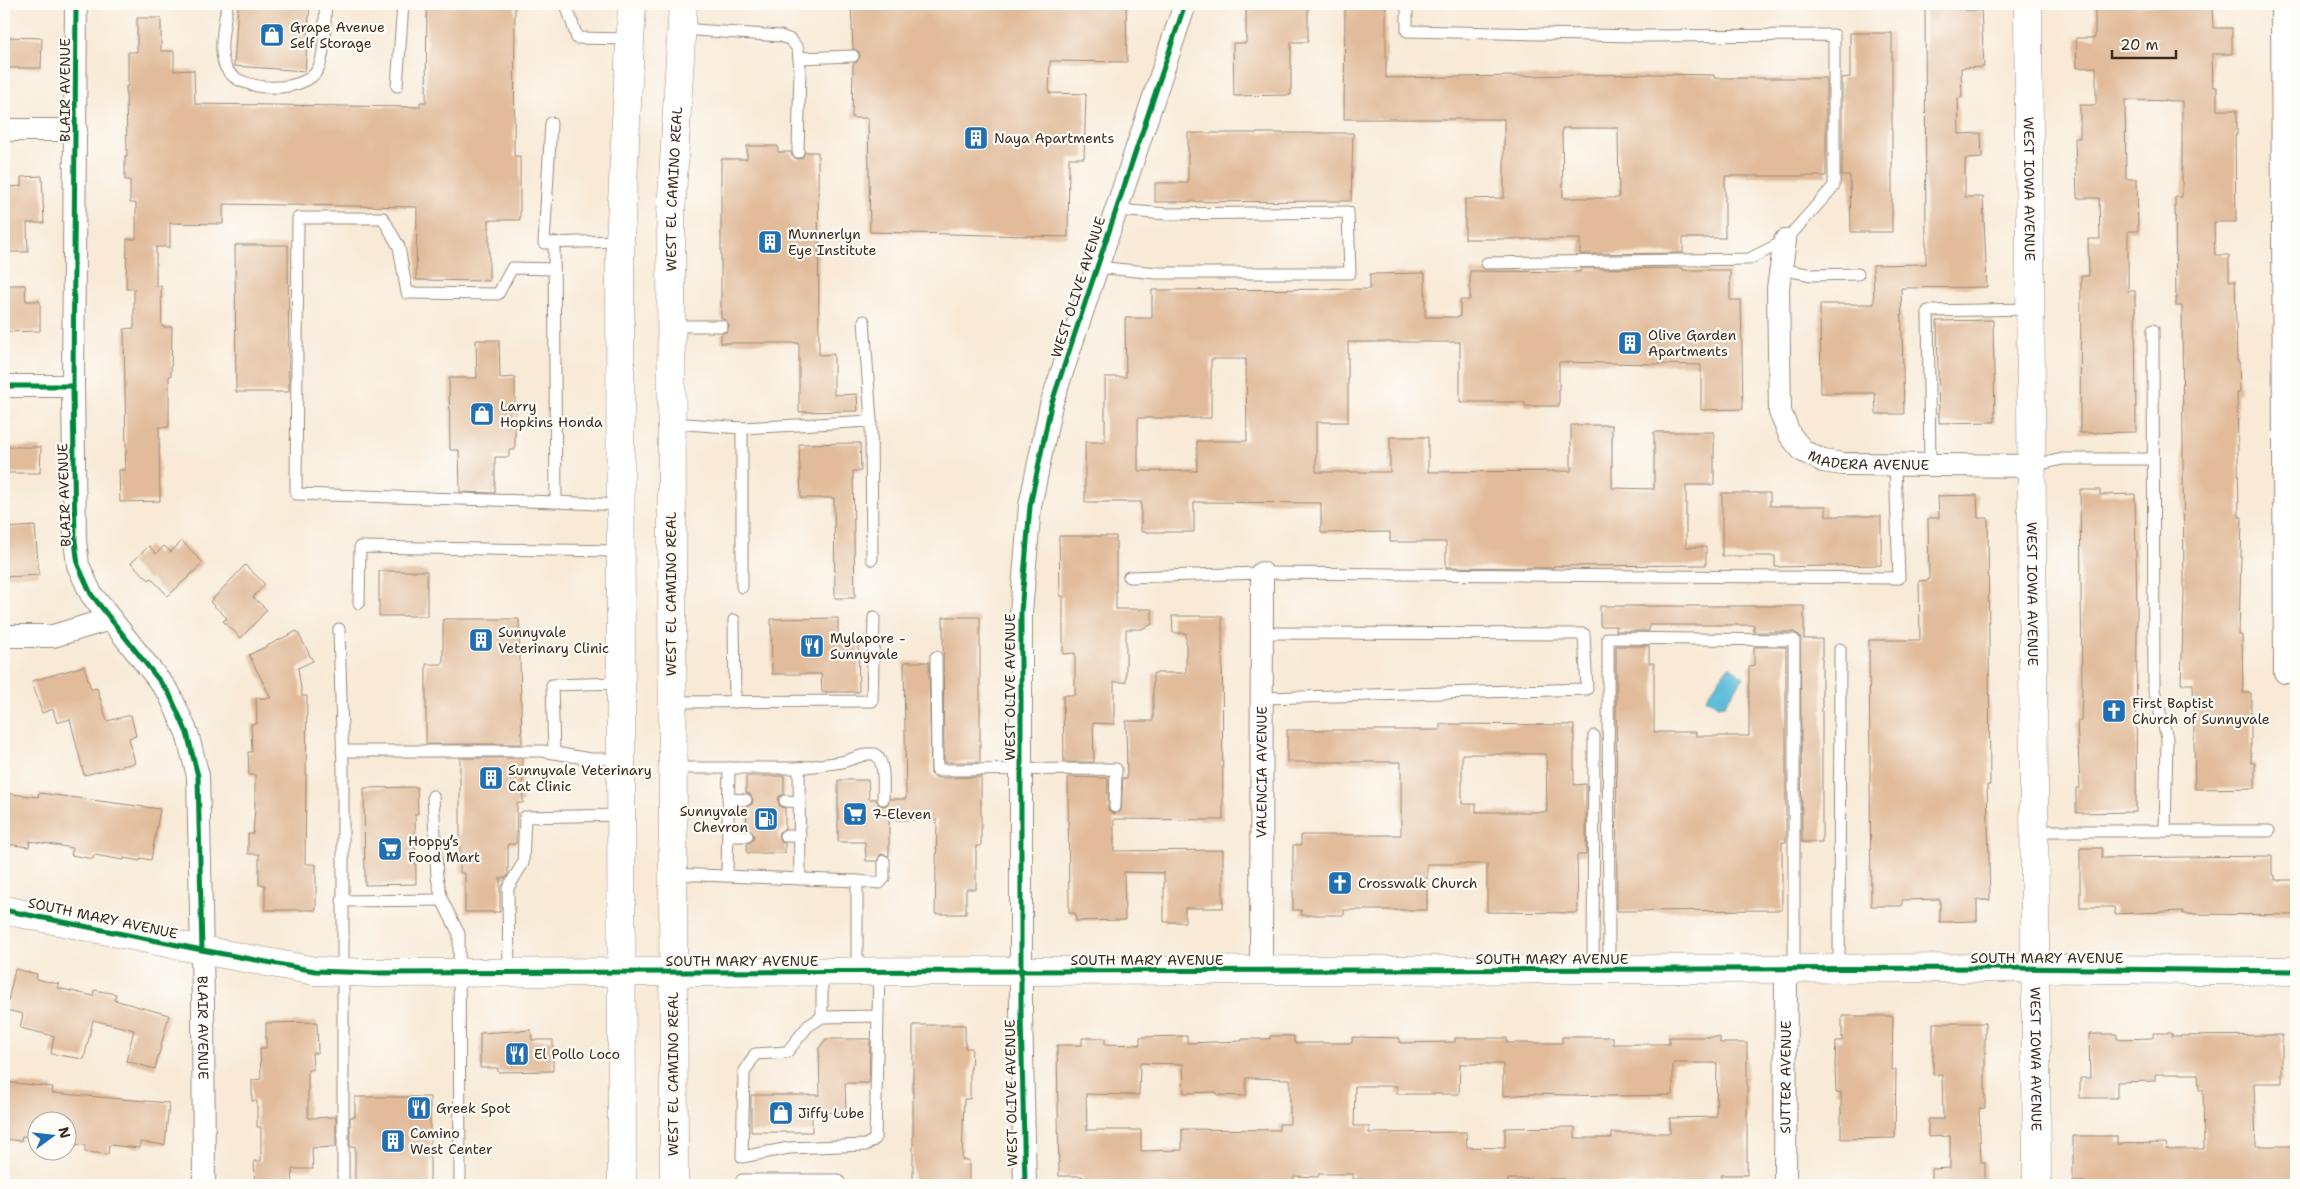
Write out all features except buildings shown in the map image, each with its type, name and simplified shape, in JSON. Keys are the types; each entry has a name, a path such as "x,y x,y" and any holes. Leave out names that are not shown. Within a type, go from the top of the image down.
{"main road":[{"path":"622,1185 619,504 620,241 632,4"},
{"name":"WEST IOWA AVENUE","path":"2028,4 2033,466 2034,832 2037,969 2037,1185"},
{"name":"WEST EL CAMINO REAL","path":"674,1185 670,423 671,214 682,16"},
{"name":"SOUTH MARY AVENUE","path":"4,910 315,971 509,974 622,972 2037,969 2296,971"}],"street":[{"name":"BLAIR AVENUE","path":"76,4 73,386 75,542 78,565 92,594 169,694 187,733 198,776 204,1185"},
{"name":"WEST OLIVE AVENUE","path":"1025,1185 1020,971 1021,612 1030,506 1052,405 1096,267 1185,4"},
{"path":"2282,4 2291,672"},
{"path":"4,130 76,130"},
{"name":"MADERA AVENUE","path":"1785,242 1778,288 1780,412 1790,435 1803,452 1823,461 1842,464 2033,466"},
{"path":"4,386 73,386"},
{"name":"VALENCIA AVENUE","path":"1261,971 1260,698 1262,573"},
{"path":"4,636 53,636 110,619"},
{"name":"SUTTER AVENUE","path":"1785,1185 1790,970"}],"lane":[{"path":"227,4 222,59 227,70 235,78 248,84 291,86 310,78 317,70 321,60 326,4"},
{"path":"397,86 403,4"},
{"path":"566,4 577,38 629,39"},
{"path":"1407,4 1407,30 1636,36 1834,35 1834,186 1785,242 1749,259 1487,263"},
{"path":"682,16 781,36 791,40 798,49 799,58 798,152"},
{"path":"799,58 853,56"},
{"path":"551,123 544,243 620,241"},
{"path":"1096,267 1157,273 1350,273 1348,212 1167,214 1116,210"},
{"path":"554,269 512,268 498,294 407,293 399,247 383,218 298,218 296,494 619,504"},
{"path":"554,243 556,502"},
{"path":"1781,269 1812,275 1858,274"},
{"path":"1930,465 1928,311 2031,309"},
{"path":"864,321 871,421 872,559"},
{"path":"671,326 722,326"},
{"path":"2153,330 2154,690 2167,738 2166,831"},
{"path":"670,423 742,428 871,421"},
{"path":"742,428 742,588"},
{"path":"2033,466 2062,458 2152,459"},
{"path":"1129,577 1262,573 1899,578 1895,465"},
{"path":"359,602 360,547 620,551"},
{"path":"671,702 872,701 874,617"},
{"path":"734,620 735,702"},
{"path":"339,629 342,751 343,1185"},
{"path":"1260,698 1587,689 1584,634 1261,633"},
{"path":"1601,970 1608,638 1794,640 1790,970"},
{"path":"1838,970 1840,649"},
{"path":"936,657 936,770 1116,769 1115,808"},
{"path":"554,753 552,684 620,683"},
{"path":"1594,736 1601,970"},
{"path":"342,751 554,753 590,759 621,759"},
{"path":"672,768 799,768 842,762 867,754 875,754 880,758 882,768 883,799"},
{"path":"727,875 729,768"},
{"path":"799,768 800,879"},
{"path":"432,796 436,877 442,900 459,934 461,973 460,1185"},
{"path":"728,799 746,800"},
{"path":"784,801 800,802"},
{"path":"509,974 508,888 523,863 526,816 620,815"},
{"path":"2034,832 2269,831"},
{"path":"728,836 747,836"},
{"path":"785,836 800,836"},
{"path":"673,874 880,883 884,878 884,861"},
{"path":"857,881 868,972 878,1016 875,1139 866,1145 788,1148 742,1157 744,1074 755,1054 787,1052 808,1026 822,1017 878,1016"},
{"path":"342,901 442,900"},
{"path":"822,972 822,1017"},
{"path":"742,1180 838,1180 841,1185"}],"water":[{"path":"1729,666 1744,677 1724,705 1718,706 1706,698"}],"cycle path":[{"path":"76,4 73,386 75,541 78,565 91,594 169,693 187,733 198,776 202,950"},
{"path":"1025,1185 1021,1012 1021,612 1030,506 1051,405 1185,4"},
{"path":"4,386 73,386"},
{"path":"4,910 315,971 373,973 2008,968 2296,971"}],"place":[{"name":"Grape Avenue Self Storage","path":"272,35"},
{"name":"Naya Apartments","path":"976,138"},
{"name":"Munnerlyn Eye Institute","path":"770,242"},
{"name":"Olive Garden Apartments","path":"1630,343"},
{"name":"Larry Hopkins Honda","path":"482,414"},
{"name":"Sunnyvale Veterinary Clinic","path":"481,640"},
{"name":"Mylapore - Sunnyvale","path":"812,646"},
{"name":"First Baptist Church of Sunnyvale","path":"2114,711"},
{"name":"Sunnyvale Veterinary Cat Clinic","path":"491,778"},
{"name":"7-Eleven","path":"855,814"},
{"name":"Sunnyvale Chevron","path":"766,819"},
{"name":"Hoppy’s Food Mart","path":"390,849"},
{"name":"Crosswalk Church","path":"1340,883"},
{"name":"El Pollo Loco","path":"517,1054"},
{"name":"Greek Spot","path":"419,1108"},
{"name":"Jiffy Lube","path":"781,1113"},
{"name":"Camino West Center","path":"393,1141"}]}
